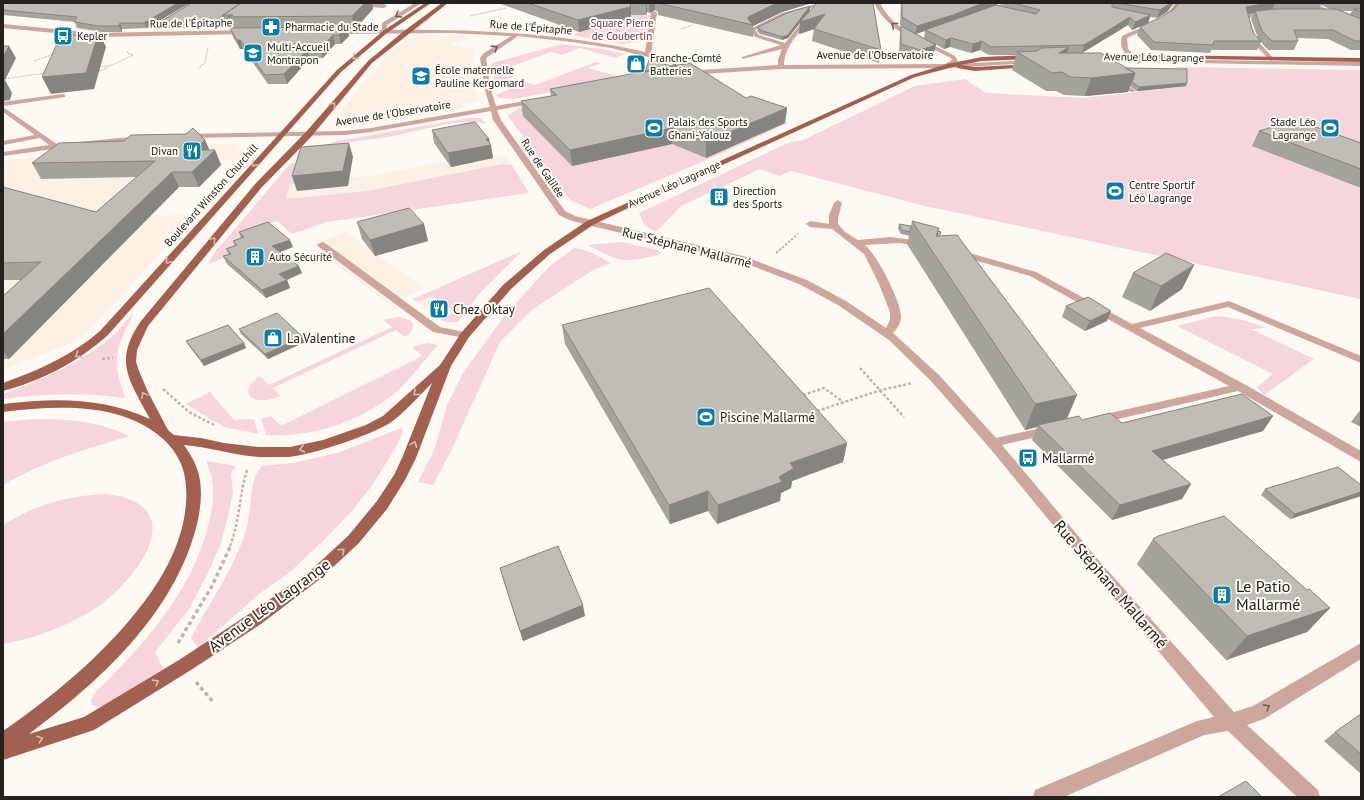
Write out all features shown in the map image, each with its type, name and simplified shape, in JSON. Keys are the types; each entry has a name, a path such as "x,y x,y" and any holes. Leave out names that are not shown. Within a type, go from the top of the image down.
{"main road":[{"name":"Boulevard Winston Churchill","path":"3,387 53,368 91,346 339,70 385,32 428,3"},
{"path":"3,742 69,692 105,659 135,626 176,565 187,538 194,513 195,490 192,471 184,453 167,434 134,377 130,355 138,334 152,312 259,185 308,135 370,62 406,32 445,3"},
{"name":"Avenue Léo Lagrange","path":"3,751 88,724 242,627 315,575 353,540 382,505 396,483 409,458 445,366 465,335 507,287 548,252 590,223 913,76 947,66 982,59 1039,61"},
{"name":"Avenue Léo Lagrange","path":"1136,60 1361,68"},
{"name":"Avenue Léo Lagrange","path":"1092,65 1136,60 1361,60"},
{"name":"Avenue Léo Lagrange","path":"947,66 975,69 1039,61"},
{"name":"Avenue Léo Lagrange","path":"167,434 224,448 258,452 290,452 325,444 370,428 387,419 445,366"},
{"path":"3,408 55,404 105,407 145,420 167,434"}],"street":[{"path":"385,32 384,24 419,3"},
{"path":"787,46 757,36 751,30 784,14 818,3"},
{"path":"781,67 780,59 787,46 818,3"},
{"path":"877,3 879,10 896,27 953,57 955,61 947,66"},
{"path":"983,13 1009,3"},
{"path":"1136,60 1122,44 1124,36 1168,16 1176,10 1178,3"},
{"path":"1309,3 1361,26"},
{"path":"354,6 384,6"},
{"path":"994,9 1008,12"},
{"path":"648,55 654,13"},
{"path":"1271,59 1254,41 1246,17 1252,14 1272,13"},
{"path":"1315,14 1354,14"},
{"name":"Rue de l'Épitaphe","path":"422,20 434,28 452,31"},
{"path":"1149,20 1156,21"},
{"path":"214,33 226,24"},
{"name":"Rue de l'Épitaphe","path":"3,26 96,35 255,32"},
{"path":"142,34 152,28"},
{"name":"Rue de l'Épitaphe","path":"322,32 452,31 516,35 586,42 620,47 685,65 699,72"},
{"name":"Rue de Galilée","path":"516,35 486,54 483,58 488,90 500,126 559,210 572,218 590,223"},
{"path":"915,38 922,35"},
{"path":"744,58 771,48 787,46"},
{"name":"Avenue Léo Lagrange","path":"1081,58 1361,64"},
{"path":"947,66 1039,61"},
{"name":"Avenue de l'Observatoire","path":"684,74 781,67 947,66"},
{"name":"Avenue de l'Observatoire","path":"712,71 746,73 898,70 947,66"},
{"path":"1107,74 1133,91"},
{"path":"3,104 63,96"},
{"name":"Avenue de l'Observatoire","path":"178,136 308,135 371,130 540,100"},
{"path":"3,109 56,146"},
{"path":"3,143 41,136"},
{"path":"3,154 56,146 147,138"},
{"path":"835,227 833,220 838,204"},
{"name":"Rue Stéphane Mallarmé","path":"590,223 740,258 762,266 803,282 842,303 887,334 935,378 993,443 1095,566 1231,722 1311,797"},
{"path":"810,224 835,227 858,243 868,253 893,305 895,319 893,327 887,334"},
{"path":"858,243 881,239 905,239 934,247"},
{"path":"322,245 437,330 465,335"},
{"path":"949,251 1033,274 1132,327 1361,456"},
{"path":"1132,327 1229,304 1361,360"},
{"path":"1086,422 1240,387"},
{"path":"993,443 1062,428"},
{"path":"1042,797 1203,727 1231,722 1258,713 1361,650"}],"path":[{"path":"470,16 506,8"},
{"path":"604,20 620,32"},
{"path":"680,29 693,24"},
{"path":"93,74 133,55 128,54 127,47"},
{"path":"198,68 205,63"},
{"path":"97,67 113,65"},
{"path":"3,79 50,73"},
{"path":"775,254 810,224"},
{"path":"860,368 904,417"},
{"path":"816,411 881,390 906,384"},
{"path":"161,387 189,412 220,428"},
{"path":"800,396 824,388 842,402"},
{"path":"176,648 212,586 224,562 236,532 241,505 242,484 248,466"},
{"path":"190,676 214,703"}],"shaded area":[{"name":"École maternelle Pauline Kergomard","path":"425,35 465,36 469,38 450,45 476,50 473,57 473,70 474,87 478,101 462,104 464,108 351,127 334,121 364,82 385,58 404,40"},
{"path":"234,144 251,154 246,160 159,162 121,216 196,215 82,338 3,370 3,161 106,147"},
{"path":"489,153 493,158 505,154 512,165 503,164 367,191 285,199 290,184 369,176"},
{"path":"346,232 424,288 390,304 312,245"},
{"path":"432,296 455,312 440,320 417,302"}],"green space":[{"name":"Square Pierre de Coubertin","path":"602,14 650,15 646,41 622,44 577,36 574,34 580,32"},
{"path":"562,44 602,49 625,54 616,58 580,48 562,55 551,52 501,70 516,75 495,84 492,63"},
{"path":"596,62 601,63 588,68 616,76 590,85 514,99 500,98 496,95 525,82 535,85"},
{"name":"Centre Sportif Léo Lagrange","path":"1176,67 1361,70 1361,299 921,205 791,171 779,176 760,169 681,206 656,232 644,225 639,213 788,143 803,140 915,86 965,79 986,93 1083,98 1138,92 1109,73 1169,75"},
{"name":"Palais des Sports Ghani-Yalouz","path":"650,83 749,109 788,123 709,159 590,209 570,200 508,116 519,108"},
{"path":"469,118 480,118 487,124 476,122 453,123 393,136 332,145 320,148 295,160 302,153 337,141"},
{"path":"306,162 299,183 290,184 286,199 367,191 503,164 512,165 529,193 327,222 292,234 277,221 253,229 240,252 208,264 215,252 291,163"},
{"path":"621,242 658,250 661,253 654,256 622,260 609,256 587,245"},
{"path":"574,248 588,252 611,263 593,270 533,309 500,342 452,449 433,485 418,482 435,448 447,405 463,373 505,315 549,267"},
{"path":"522,251 480,293 458,322 440,320 455,312 432,296 417,302 413,299"},
{"path":"134,312 123,335 117,362 120,384 125,397 63,394 3,399 3,394 45,377 84,357 109,339"},
{"path":"1215,316 1241,320 1266,328 1251,329 1314,359 1264,395 1257,387 1273,374 1177,326"},
{"path":"399,317 408,320 413,324 412,330 405,337 396,330 273,388 280,396 264,400 255,399 249,394 248,391 252,383 260,376 269,385 392,327 383,320"},
{"path":"427,343 438,345 413,375 397,391 369,411 353,419 319,430 301,434 266,435 261,419 271,416 281,426 422,356 412,347"},
{"path":"210,392 234,420 253,419 259,434 224,427 186,404"},
{"path":"34,419 83,422 106,427 129,436 81,451 33,469 3,485 3,422"},
{"path":"402,428 403,431 396,447 371,487 352,511 290,572 259,594 198,648 191,638 226,576 244,537 248,523 252,487 257,473 262,466 293,463 337,453"},
{"path":"206,461 236,466 231,474 233,492 221,543 207,575 189,609 155,652 163,669 105,705 96,707 92,704 91,700 94,694 129,658 162,619 189,576 199,554 210,520 213,498 211,474"},
{"path":"106,494 133,501 147,512 153,527 150,544 141,562 128,579 96,608 74,620 40,635 3,644 3,525 27,512 53,502 79,496"}],"building":[{"path":"3,3 178,3 144,23 120,23 119,26 99,26 74,22 77,17 3,10"},
{"path":"190,3 241,3 213,22 160,22"},
{"path":"241,3 365,3 352,16 227,17 233,15 223,15"},
{"path":"528,3 631,3 630,7 578,20"},
{"path":"658,3 777,3 748,17 753,25"},
{"path":"817,3 873,3 881,50 814,29 825,14 800,22"},
{"path":"902,3 983,3 953,15 917,26 902,17"},
{"path":"1013,3 1112,3 1112,7 1151,15 1135,22 1130,17 1084,45 991,47 982,41 973,44 951,38 946,40 925,30 996,5 1036,14 1040,10"},
{"path":"1117,3 1171,3 1160,10"},
{"path":"1179,3 1269,3 1246,7 1253,33 1261,41 1214,41 1213,45 1154,42 1140,27 1174,9"},
{"path":"810,6 788,35 782,37 760,30 758,27 787,13"},
{"path":"1276,9 1336,9 1361,19 1361,41 1355,41 1333,30 1294,30 1298,41 1272,41 1262,31 1255,11"},
{"path":"1353,9 1361,9 1361,12"},
{"path":"901,26 936,45 920,50 901,44"},
{"path":"347,27 339,35 333,35 320,49 307,50 284,74 265,75 240,40 237,40 230,28"},
{"path":"99,32 86,73 42,77 60,37"},
{"path":"3,46 9,46 3,57"},
{"path":"1069,47 1059,53 1101,53 1135,73 1091,78 1070,77 1062,72 1052,73 1017,52 1037,51 1041,48"},
{"path":"649,60 671,66 675,64 677,66 645,72"},
{"name":"Palais des Sports Ghani-Yalouz","path":"690,63 746,98 751,96 787,108 706,142 672,128 570,150 521,101 557,95 550,89"},
{"path":"1125,68 1187,69 1187,83 1139,87 1132,82 1135,73"},
{"path":"1296,120 1361,143 1361,169 1259,131"},
{"path":"475,122 489,139 486,139 491,145 448,153 432,130"},
{"path":"193,128 205,140 195,150 215,150 192,172 172,172 3,334 3,296 41,262 3,263 3,187 96,212 155,161 32,163 59,143 124,141 131,135 186,134"},
{"path":"349,143 343,171 292,176 301,147"},
{"path":"409,208 424,224 370,240 357,222"},
{"path":"912,221 939,228 936,236 957,235 1077,395 1035,404"},
{"path":"268,222 290,240 272,246 299,266 279,274 287,280 262,290 223,256 231,254 226,249 237,245 233,241 244,237 239,232"},
{"path":"899,224 911,226 910,232 902,230"},
{"path":"938,231 941,232 939,236 937,236"},
{"path":"1166,253 1194,265 1161,286 1133,273"},
{"name":"Piscine Mallarmé","path":"709,288 847,443 790,463 794,468 779,477 782,482 718,505 708,491 669,505 562,325"},
{"path":"1088,297 1111,311 1090,321 1066,306"},
{"name":"La Valentine","path":"277,313 303,337 265,354 239,329"},
{"path":"228,325 244,343 201,360 186,341"},
{"path":"1242,394 1273,416 1152,451 1191,484 1120,505 1038,425 1079,416 1082,420 1110,413 1122,423"},
{"path":"1338,467 1361,485 1361,492 1295,514 1265,489"},
{"path":"1224,516 1307,590 1309,589 1330,608 1247,636 1153,539 1158,536"},
{"path":"558,546 583,605 520,631 500,568"},
{"path":"1361,714 1361,754 1335,732"},
{"path":"1246,781 1262,797 1218,797"}],"place":[{"name":"Pharmacie du Stade","path":"271,27"},
{"name":"Kepler","path":"63,36"},
{"name":"Multi-Accueil Montrapon","path":"253,53"},
{"name":"Franche-Comté Batteries","path":"636,64"},
{"name":"École maternelle Pauline Kergomard","path":"421,76"},
{"name":"Palais des Sports Ghani-Yalouz","path":"654,128"},
{"name":"Stade Léo Lagrange","path":"1330,128"},
{"name":"Divan","path":"192,151"},
{"name":"Centre Sportif Léo Lagrange","path":"1115,191"},
{"name":"Direction des Sports","path":"719,197"},
{"name":"Auto Sécurité","path":"255,257"},
{"name":"Chez Oktay","path":"439,309"},
{"name":"La Valentine","path":"273,338"},
{"name":"Piscine Mallarmé","path":"706,417"},
{"name":"Mallarmé","path":"1028,458"},
{"name":"Le Patio Mallarmé","path":"1222,595"}]}
